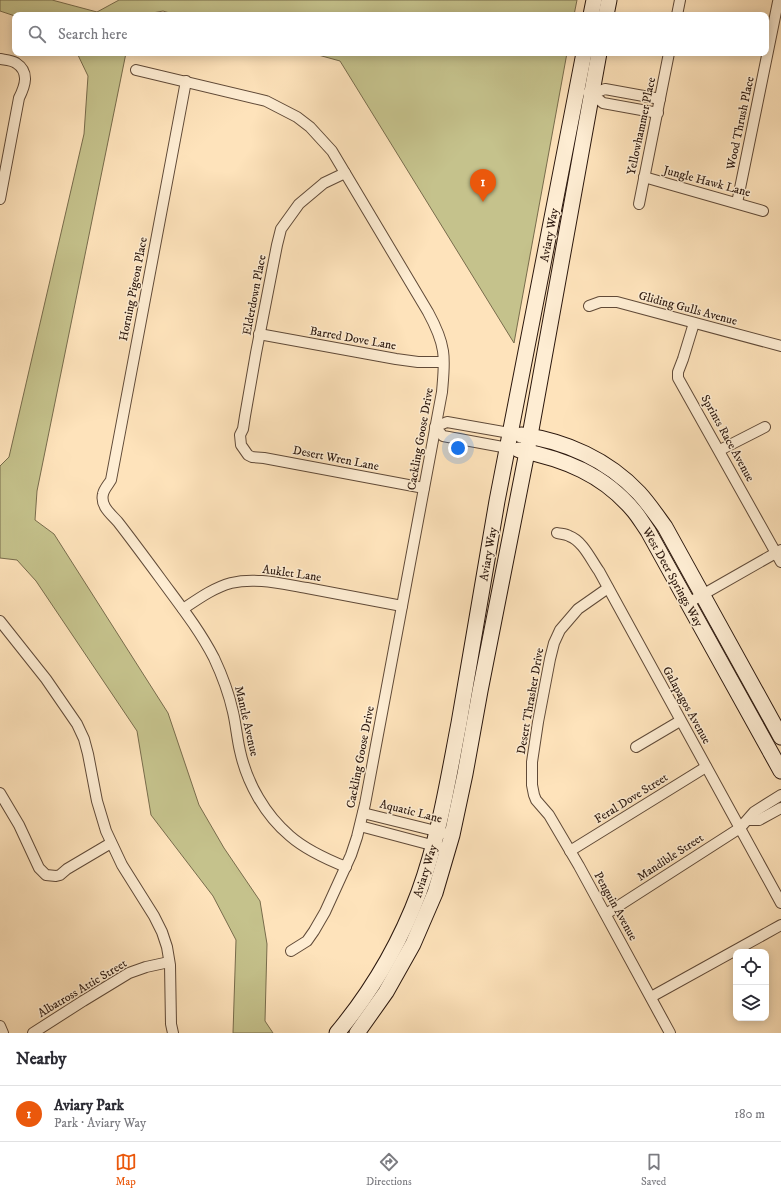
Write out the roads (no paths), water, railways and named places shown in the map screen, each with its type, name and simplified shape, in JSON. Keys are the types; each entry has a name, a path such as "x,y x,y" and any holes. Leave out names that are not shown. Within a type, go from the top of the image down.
{"main road":[{"path":"592,12 594,0"},
{"path":"607,12 609,0"},
{"name":"Aviary Way","path":"337,1033 368,992 396,943 419,892 435,839 450,771 509,440 583,56"},
{"name":"Aviary Way","path":"357,1033 386,992 413,944 433,898 450,842 466,774 480,691 527,452 571,216 598,56"},
{"name":"West Deer Springs Way","path":"509,440 530,436 550,440 590,456 612,469 638,493 665,527 781,737"},
{"name":"West Deer Springs Way","path":"509,440 527,452 576,466 595,477 616,493 634,511 648,531 781,771"}],"street":[{"path":"678,12 680,0"},
{"name":"Wood Thrush Place","path":"769,46 778,2"},
{"name":"Yellowhammer Place","path":"638,204 658,113 668,56"},
{"name":"Wood Thrush Place","path":"737,203 767,56"},
{"path":"0,59 17,63 25,77 25,85 20,98 3,172 0,198"},
{"name":"Cackling Goose Drive","path":"136,70 266,101 296,117 310,127 332,151 428,312 434,323 443,350 444,376 442,392 360,826 351,855 325,912 307,941 291,951"},
{"name":"Horning Pigeon Place","path":"103,500 103,495 111,480 186,82"},
{"path":"592,94 605,89 660,99"},
{"path":"577,91 592,94 603,103 658,113"},
{"name":"Elderdown Place","path":"244,451 241,445 240,435 243,429 259,334 281,229 299,204 324,183 345,173"},
{"name":"Jungle Hawk Lane","path":"644,177 763,211"},
{"name":"Gliding Gulls Avenue","path":"589,306 600,302 617,302 781,346"},
{"name":"Sprints Race Avenue","path":"694,323 684,359 678,372 678,378 779,555"},
{"name":"Barred Dove Lane","path":"259,334 396,359 418,362 443,362"},
{"path":"447,422 509,440 443,436 435,427 447,422"},
{"path":"720,450 764,427"},
{"name":"Desert Wren Lane","path":"244,451 252,457 424,488"},
{"name":"Mantle Avenue","path":"103,500 107,511 118,522 183,608 198,630 220,670 230,698 240,751 245,768 252,786 268,812 291,837 317,854 346,867"},
{"name":"Galapagos Avenue","path":"557,533 570,536 576,540 608,588 781,903"},
{"path":"688,603 779,555"},
{"name":"Auklet Lane","path":"183,608 222,586 232,583 254,581 283,584 402,606"},
{"name":"Desert Thrasher Drive","path":"534,795 532,786 534,743 554,643 560,630 578,609 608,588"},
{"path":"0,622 46,679 77,724 84,739 97,801 106,831 116,855 154,916 167,947 169,962 171,1024 173,1033"},
{"path":"636,747 680,721"},
{"name":"Feral Dove Street","path":"570,851 706,767"},
{"path":"0,793 19,824 39,868 46,875 60,875 67,869 111,843"},
{"name":"Penguin Avenue","path":"534,795 536,800 549,815 570,851 606,914 670,1033"},
{"name":"Mandible Street","path":"606,914 740,828 754,812 781,795"},
{"path":"748,820 760,820 781,808"},
{"name":"Aquatic Lane","path":"363,813 435,839 450,842"},
{"name":"Aquatic Lane","path":"360,826 450,842"},
{"path":"651,997 781,925"},
{"name":"Albatross Attic Street","path":"33,1033 129,974 146,967 169,962"},
{"path":"0,1026 3,1033"}],"place":[{"name":"Aviary Park","path":"483,202"}]}
